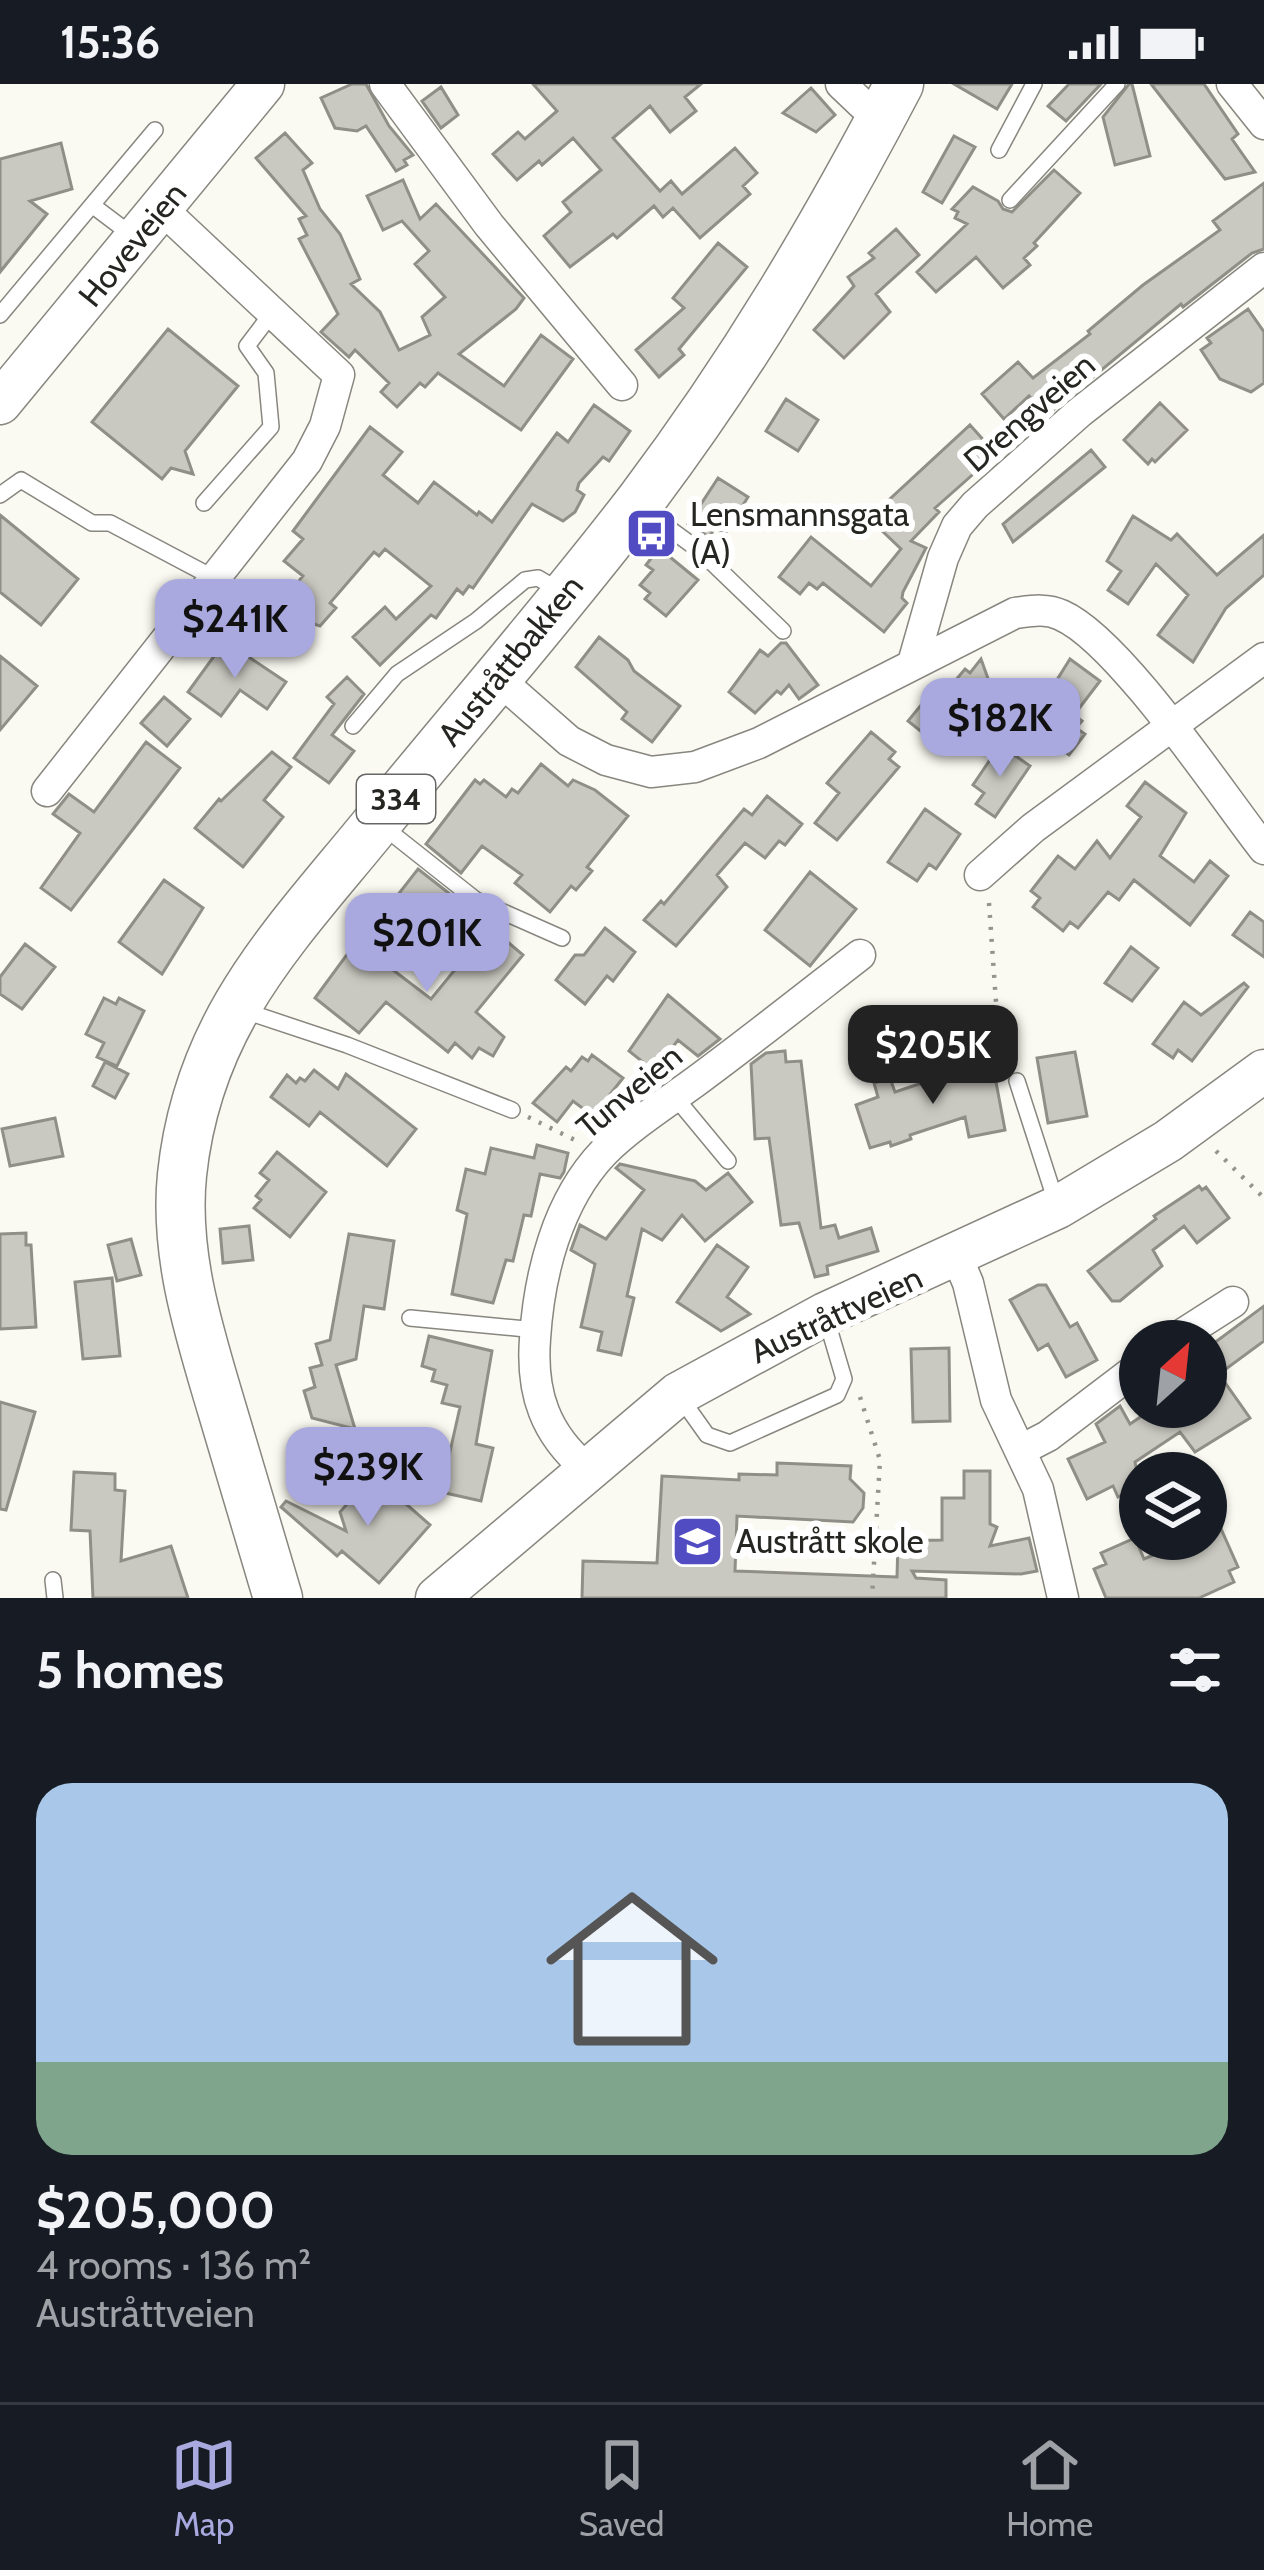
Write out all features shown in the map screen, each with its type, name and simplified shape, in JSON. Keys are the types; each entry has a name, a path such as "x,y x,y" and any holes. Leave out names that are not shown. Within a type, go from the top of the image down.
{"main road":[{"name":"Hoveveien","path":"0,403 262,84"},
{"name":"Austråttbakken","path":"278,1598 198,1326 182,1245 182,1175 206,1067 234,1006 287,931 637,505 766,324 868,91"},
{"name":"Austråttveien","path":"437,1598 678,1394 825,1314 1058,1208 1260,1082"}],"street":[{"path":"385,84 489,225 622,385"},
{"path":"1232,84 1264,124"},
{"path":"46,791 307,460 325,426 339,375 272,313 150,224"},
{"name":"Drengveien","path":"914,663 943,558 957,526 975,505 1080,412 1264,268"},
{"path":"496,677 568,741 605,760 651,772 695,767 759,743 1015,613 1060,614 1109,651 1264,849"},
{"path":"980,875 1033,828 1264,658"},
{"name":"Tunveien","path":"587,1469 568,1454 545,1422 533,1371 547,1258 568,1204 603,1153 860,955"},
{"path":"957,1256 1006,1427 1038,1490 1063,1598"},
{"path":"1205,1320 1233,1302"},
{"path":"1021,1450 1048,1436 1119,1382"}],"lane":[{"path":"999,150 1034,84"},
{"path":"1010,200 1117,84"},
{"path":"0,315 155,130"},
{"path":"92,205 150,224"},
{"path":"204,503 271,427 266,373 247,346 272,313"},
{"path":"0,495 21,480 92,523 110,523 214,578"},
{"path":"637,505 700,551 784,631"},
{"path":"352,726 397,674 476,621 526,580 538,578 565,593"},
{"path":"378,822 476,900 562,938"},
{"path":"234,1006 512,1110"},
{"path":"1017,1081 1058,1208"},
{"path":"675,1096 728,1161"},
{"path":"678,1394 707,1435 730,1443 837,1395 844,1379 825,1314"},
{"path":"410,1318 536,1330"},
{"path":"53,1580 55,1598"}],"path":[{"path":"980,875 989,900 1000,1059 1017,1081"},
{"path":"512,1110 603,1153"},
{"path":"1208,1142 1264,1198"},
{"path":"861,1386 859,1402 880,1460 872,1598"}],"building":[{"path":"352,84 366,84 389,126 413,155 404,160 407,165 396,171 366,126 357,131 335,128 321,98"},
{"path":"533,84 701,84 685,97 696,111 670,132 650,106 613,138 660,191 671,181 682,194 735,148 757,173 743,186 750,194 700,238 673,208 663,217 654,206 617,238 613,234 570,267 544,236 571,212 563,202 601,170 573,138 517,180 493,154 518,132 525,139 557,111"},
{"path":"954,84 1012,84 997,109"},
{"path":"1069,84 1101,84 1066,121 1048,106"},
{"path":"1129,84 1150,156 1115,165 1103,117"},
{"path":"1151,84 1204,84 1238,134 1232,139 1255,172 1225,179"},
{"path":"441,87 458,115 441,128 422,101"},
{"path":"811,88 835,115 816,132 783,113"},
{"path":"285,133 312,163 303,170 360,279 351,284 380,312 399,350 430,335 422,317 445,297 415,264 429,251 402,221 383,230 367,196 403,180 420,219 436,204 524,298 459,354 504,386 541,335 573,359 521,430 438,373 425,387 420,383 397,407 381,392 389,383 355,350 349,357 321,332 338,314 299,239 307,235 299,219 306,216 256,158"},
{"path":"954,136 975,147 942,203 923,192"},
{"path":"61,143 72,189 30,201 47,214 0,272 0,159"},
{"path":"1054,170 1080,193 1034,243 1037,246 1024,258 1030,265 1003,288 976,257 936,292 917,272 967,224 955,218 958,212 952,209 973,187 1012,212"},
{"path":"1264,183 1264,249 1252,253 1183,307 1181,304 1046,416 1029,396 1004,419 982,394 1018,362 1033,378 1143,285 1220,230 1213,221"},
{"path":"896,229 919,255 876,294 890,312 844,358 814,330 854,286 848,277 874,258 869,253"},
{"path":"718,243 747,267 679,349 684,355 659,377 636,350 684,308 673,298"},
{"path":"1248,309 1264,332 1264,383 1251,392 1220,379 1201,350 1211,343 1207,338"},
{"path":"168,329 238,386 185,451 193,474 171,468 162,479 92,422"},
{"path":"786,399 818,420 798,451 766,431"},
{"path":"1160,403 1187,430 1148,464 1124,440"},
{"path":"594,405 630,431 609,461 603,457 579,483 577,490 584,495 575,512 563,521 532,504 473,588 469,586 463,594 457,589 436,618 431,615 380,665 353,637 385,607 396,619 431,586 385,549 379,556 374,552 330,603 336,608 320,626 311,623 304,632 285,616 293,608 283,599 303,576 284,561 303,539 293,531 370,427 402,452 383,475 418,503 434,482 492,522 557,433 568,442"},
{"path":"970,425 996,454 935,508 939,512 911,541 926,548 903,592 907,603 884,632 823,583 817,589 809,583 800,594 779,577 811,537 871,586 901,549 878,527 887,517 879,509"},
{"path":"1091,450 1105,467 1013,542 1003,524"},
{"path":"718,478 748,497 725,534 715,528 709,537 688,524"},
{"path":"0,515 78,579 41,625 0,592"},
{"path":"1133,516 1171,540 1177,534 1217,575 1264,535 1264,575 1226,608 1193,662 1158,635 1188,595 1156,564 1128,604 1108,590 1121,571 1107,561"},
{"path":"659,548 698,580 666,616 645,599 650,593 640,585 653,570 646,565"},
{"path":"599,637 680,706 652,742 622,719 627,712 576,667"},
{"path":"225,641 286,682 267,709 240,690 221,716 188,692"},
{"path":"786,643 818,685 799,699 789,685 755,713 729,692 760,650 768,656"},
{"path":"0,656 37,686 0,730"},
{"path":"981,659 991,687 990,700 939,702 961,717 938,745 908,721 926,699 938,701 965,669 970,673"},
{"path":"1070,659 1100,681 1074,715 1082,721 1076,728 1085,734 1069,755 1040,733 1052,716 1040,707"},
{"path":"347,677 364,694 332,735 354,751 329,783 294,758 334,704 327,697"},
{"path":"164,697 190,719 167,746 141,723"},
{"path":"871,732 895,752 889,759 899,767 837,840 815,823 839,793 827,783"},
{"path":"146,742 180,768 71,910 41,888 80,833 53,814 69,794 94,812"},
{"path":"1000,745 1030,766 995,817 976,804 984,793 973,785"},
{"path":"272,752 291,767 264,800 283,817 243,867 195,828 219,799"},
{"path":"541,764 568,786 573,780 595,790 628,816 587,867 592,871 576,890 571,886 550,912 515,883 522,875 482,846 461,873 426,844 475,780 480,784 484,780 506,797 512,789 518,793"},
{"path":"1145,782 1186,813 1160,856 1194,882 1210,861 1228,876 1190,925 1134,880 1119,900 1108,892 1078,928 1070,922 1063,931 1033,907 1040,898 1031,891 1058,856 1075,869 1097,841 1110,858 1141,817 1127,806"},
{"path":"767,796 802,824 785,845 779,841 765,858 745,843 717,875 727,887 676,946 644,920 661,901 664,904 744,809 752,815"},
{"path":"925,809 960,834 936,869 929,864 917,881 888,862"},
{"path":"418,869 474,912 437,916 416,934 386,910"},
{"path":"810,872 856,909 810,966 765,930"},
{"path":"164,880 203,908 162,974 119,942"},
{"path":"1250,912 1264,922 1264,957 1233,935"},
{"path":"490,927 523,955 476,1012 504,1037 493,1056 479,1048 472,1058 455,1043 448,1052 386,1002 359,1033 315,998 351,949 371,964 376,957 431,999"},
{"path":"605,928 635,952 613,981 607,976 585,1004 556,980"},
{"path":"25,944 55,967 22,1009 0,994 0,977"},
{"path":"1131,947 1158,968 1132,1001 1105,983"},
{"path":"1244,983 1248,987 1192,1061 1178,1050 1173,1058 1153,1044 1184,1002 1201,1015"},
{"path":"668,995 720,1039 698,1056 678,1040 654,1071 629,1051"},
{"path":"104,998 116,1004 119,998 144,1011 117,1066 97,1057 104,1043 86,1034"},
{"path":"785,1051 786,1062 801,1061 821,1228 835,1225 839,1238 871,1228 878,1251 827,1266 828,1274 815,1277 799,1223 781,1225 769,1138 755,1139 751,1064 766,1053"},
{"path":"1075,1052 1087,1116 1048,1123 1037,1058"},
{"path":"592,1055 623,1078 593,1116 573,1101 557,1122 533,1103 566,1067 571,1071 582,1057 588,1061"},
{"path":"105,1062 128,1074 115,1098 93,1086"},
{"path":"993,1066 1005,1130 969,1137 965,1117 891,1146 890,1142 870,1148 856,1105 878,1097 874,1083 890,1078 895,1092"},
{"path":"314,1070 338,1089 346,1074 416,1129 387,1166 320,1112 309,1126 271,1097 287,1075 296,1083 300,1078 305,1081"},
{"path":"55,1118 63,1156 10,1166 2,1129"},
{"path":"537,1145 568,1153 564,1172 560,1178 540,1174 531,1216 524,1215 513,1261 506,1260 493,1303 452,1294 467,1214 457,1210 466,1169 485,1174 491,1148 534,1158"},
{"path":"277,1152 326,1192 290,1237 254,1208 261,1200 256,1196 269,1180 260,1173"},
{"path":"620,1164 695,1181 706,1190 728,1173 752,1202 705,1241 682,1215 662,1240 642,1229 627,1296 634,1298 621,1355 598,1350 602,1332 581,1327 595,1264 571,1250 580,1225 606,1239 644,1190 616,1168"},
{"path":"1199,1186 1206,1187 1229,1218 1197,1243 1184,1226 1153,1250 1162,1266 1120,1301 1112,1301 1088,1271"},
{"path":"249,1226 253,1260 223,1263 220,1229"},
{"path":"26,1233 26,1245 31,1245 36,1327 0,1329 0,1234"},
{"path":"349,1234 394,1241 384,1309 364,1306 356,1359 336,1365 355,1429 312,1418 304,1391 315,1387 310,1368 322,1365 316,1344 330,1340"},
{"path":"131,1239 141,1275 117,1281 108,1245"},
{"path":"717,1245 748,1267 727,1297 750,1314 721,1331 677,1302"},
{"path":"112,1278 120,1356 83,1359 75,1282"},
{"path":"1046,1285 1070,1327 1077,1323 1097,1360 1066,1377 1048,1344 1038,1350 1010,1300"},
{"path":"1264,1306 1264,1341 1227,1368 1227,1333"},
{"path":"429,1336 492,1351 476,1444 493,1448 481,1501 441,1492 460,1407 442,1403 447,1385 432,1381 435,1370 422,1366"},
{"path":"949,1348 950,1421 913,1422 911,1349"},
{"path":"1227,1385 1250,1418 1195,1452 1180,1432 1150,1452 1119,1452 1119,1496 1113,1486 1087,1499 1068,1459 1105,1442 1096,1424 1119,1407 1119,1428 1227,1428"},
{"path":"0,1402 35,1412 6,1510 0,1509"},
{"path":"777,1463 851,1466 850,1479 864,1493 863,1508 853,1522 737,1516 735,1571 897,1577 898,1541 942,1540 942,1498 964,1498 964,1471 990,1471 990,1524 997,1527 990,1546 1029,1538 1037,1571 912,1571 916,1578 946,1580 946,1598 582,1598 583,1561 657,1563 662,1476 739,1480 739,1474 777,1475"},
{"path":"74,1472 115,1474 115,1490 125,1491 121,1561 171,1546 188,1598 93,1598 90,1531 71,1530"},
{"path":"373,1475 430,1525 379,1583 342,1551 337,1556 281,1507 286,1501 346,1531 340,1512"},
{"path":"1227,1542 1238,1567 1229,1571 1234,1582 1199,1598 1106,1598 1094,1569 1106,1564 1101,1553 1119,1545 1119,1560 1227,1560"}],"place":[{"name":"Lensmannsgata (A)","path":"651,533"},
{"name":"Austrått skole","path":"697,1541"}]}
